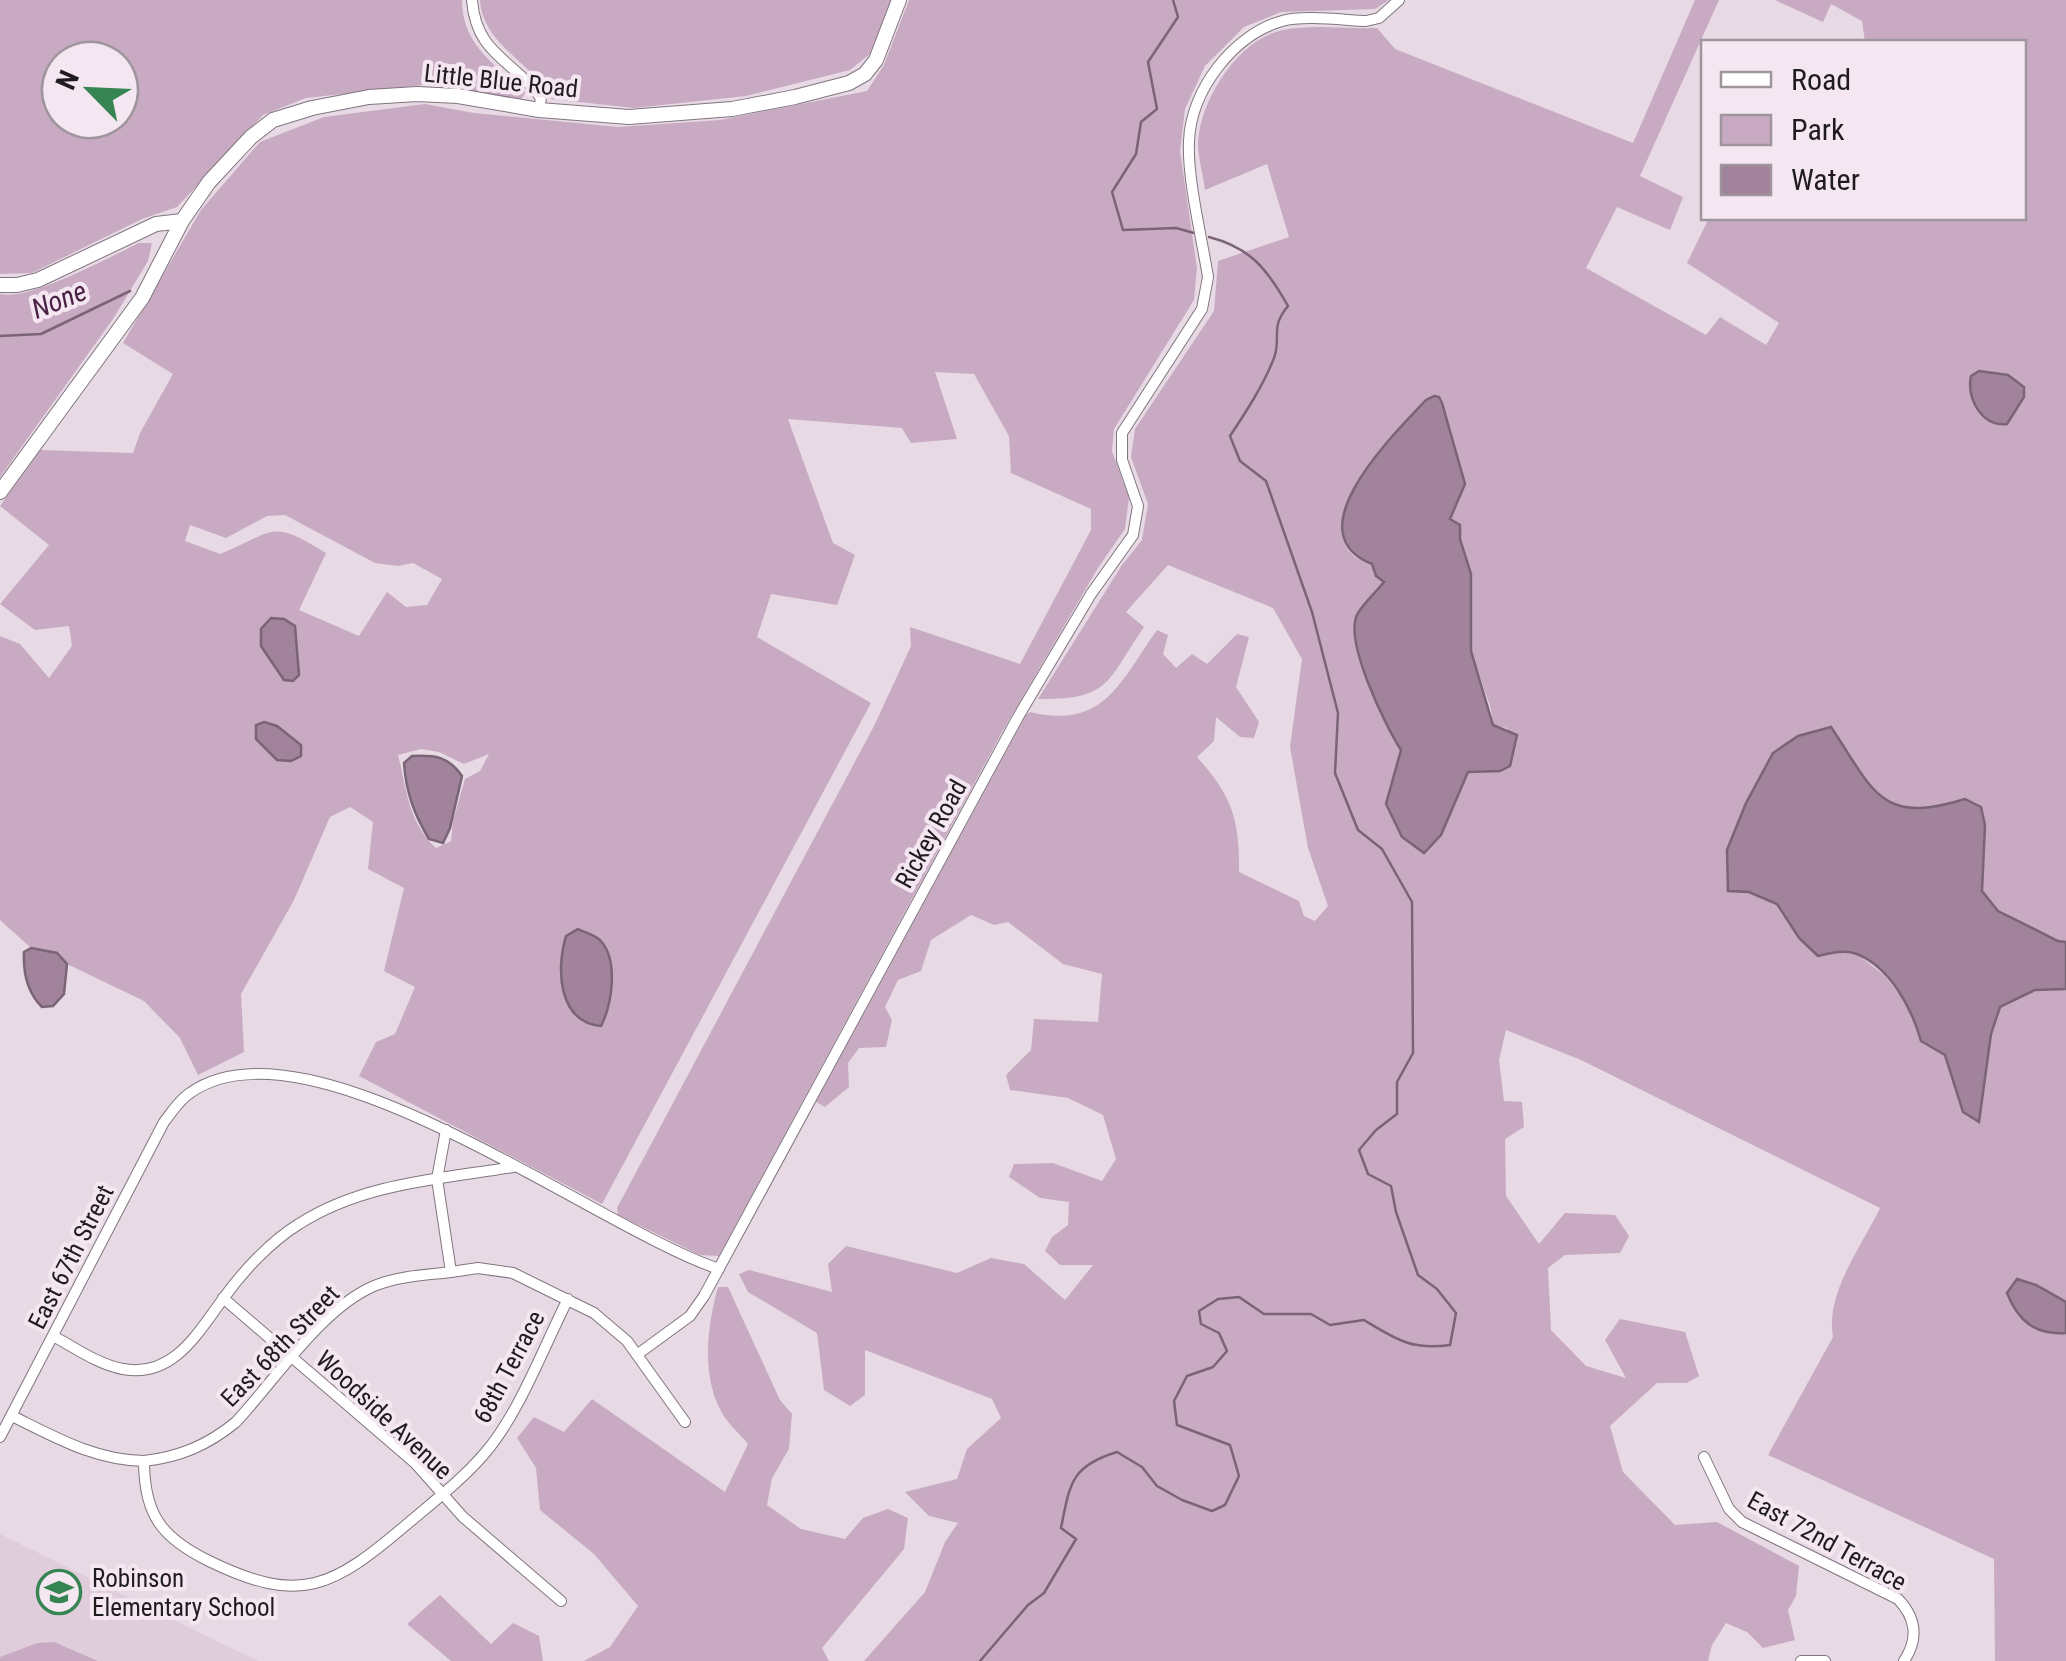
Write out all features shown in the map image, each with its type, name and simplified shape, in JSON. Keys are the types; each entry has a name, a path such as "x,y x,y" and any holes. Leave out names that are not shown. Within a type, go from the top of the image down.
{"street":[{"path":"472,0 485,43 534,88 541,98 539,110"},
{"name":"Little Blue Road","path":"0,492 142,298 182,221 208,182 250,137 273,120 369,96 458,96 539,110 629,117 680,115 796,97 865,74 876,60 899,0"},
{"name":"Rickey Road","path":"638,1354 690,1316 719,1269 1018,716 1090,594 1133,535 1138,498 1122,460 1122,433 1202,309 1206,294 1208,277 1188,144 1200,96 1231,52 1262,29 1285,20 1366,21 1378,18 1398,0"},
{"path":"0,285 18,286 38,280 156,224 182,221"},
{"name":"East 67th Street","path":"0,1436 155,1137 183,1099 205,1084 234,1076 290,1076 380,1101 446,1130"},
{"path":"451,1272 437,1179 446,1130 638,1232 719,1269"},
{"path":"53,1336 117,1368 153,1368 183,1350 269,1248 296,1225 351,1197 513,1166"},
{"name":"East 68th Street","path":"144,1462 182,1454 219,1436 236,1422 331,1314 360,1293 388,1282 451,1272 497,1269 513,1273 610,1325 638,1354 684,1422"},
{"name":"Woodside Avenue","path":"224,1298 415,1463 494,1545 561,1601"},
{"name":"68th Terrace","path":"144,1462 146,1497 164,1532 181,1546 241,1578 282,1586 308,1585 346,1572 442,1494 488,1450 568,1300"},
{"path":"12,1416 83,1451 144,1462"},
{"name":"East 72nd Terrace","path":"1704,1456 1729,1509 1742,1522 1898,1599 1908,1609 1914,1628 1912,1647 1904,1661"},
{"path":"1801,1661 1824,1661"}],"shaded area":[{"name":"Robinson Elementary School","path":"0,1534 231,1648 258,1661 0,1661"}],"green space":[{"path":"0,0 462,0 463,16 474,42 526,92 521,99 423,85 306,98 263,115 177,207 142,219 32,273 0,274"},
{"path":"480,0 892,0 870,54 850,70 746,96 634,108 551,99 533,74 490,30"},
{"path":"909,0 1389,0 1375,9 1281,12 1244,27 1205,66 1185,109 1180,151 1197,268 1194,300 1114,429 1112,451 1129,498 1125,529 1001,734 719,1256 700,1255 618,1215 617,1208 874,726 911,646 910,627 1020,664 1091,530 1091,509 1011,473 1009,436 974,374 935,372 957,439 911,443 902,428 788,419 833,543 855,555 837,605 771,594 757,637 871,703 602,1204 359,1076 376,1042 395,1034 415,987 384,971 404,888 368,869 373,822 350,807 330,817 294,900 241,994 244,1052 198,1075 180,1038 144,1001 67,964 57,953 31,948 0,920 0,636 20,644 49,678 72,646 69,626 35,630 0,604 49,545 0,506 40,450 133,453 173,374 123,343 201,210 260,142 324,117 425,104 474,113 618,127 720,120 867,91 884,65","holes":["285,515 375,563 413,563 442,579 427,605 406,607 387,592 359,636 299,610 326,553 308,542 273,532 220,554 185,541 190,525 226,538 267,516","421,749 439,752 464,764 489,754 480,771 465,779 451,841 436,848 414,816 398,755"]},
{"path":"1695,0 1719,0 1640,176 1683,197 1670,230 1617,207 1586,268 1706,335 1720,317 1766,345 1779,323 1687,263 1708,220 2026,220 2026,40 1865,40 1862,21 1831,4 1823,22 1775,0 2066,0 2066,942 1998,911 1982,891 1985,826 1965,799 1925,808 1895,804 1870,785 1847,751 1773,753 1727,850 1728,891 1749,892 1777,904 1799,938 1857,954 1884,975 1913,1011 1921,1041 1945,1054 1963,1112 1978,1121 1991,1033 2000,1007 2035,990 2066,989 2066,1302 2036,1285 2051,1334 2066,1333 2066,1661 1995,1661 1994,1559 1768,1455 1833,1337 1834,1304 1840,1287 1880,1208 1581,1060 1506,1030 1499,1060 1504,1101 1522,1102 1524,1127 1505,1139 1506,1196 1539,1244 1565,1213 1615,1215 1629,1236 1620,1253 1565,1255 1548,1268 1551,1330 1586,1366 1626,1378 1605,1340 1620,1319 1685,1332 1699,1376 1687,1383 1657,1383 1610,1426 1623,1472 1675,1525 1717,1522 1799,1566 1796,1596 1788,1610 1795,1640 1763,1648 1747,1632 1726,1623 1712,1645 1708,1661 864,1661 925,1592 945,1542 958,1523 929,1516 905,1492 957,1479 967,1449 1001,1418 992,1399 865,1350 865,1395 850,1406 824,1390 817,1333 748,1292 739,1274 749,1270 832,1292 828,1264 846,1246 957,1273 991,1258 1024,1264 1065,1300 1093,1265 1060,1265 1045,1251 1052,1237 1068,1225 1069,1202 1040,1198 1009,1177 1014,1164 1053,1163 1102,1181 1116,1159 1103,1115 1068,1098 1010,1090 1006,1075 1031,1050 1034,1019 1098,1022 1102,974 1063,964 1008,922 994,925 971,915 931,940 921,971 898,980 885,1007 892,1020 886,1047 859,1048 848,1063 849,1087 825,1107 816,1102 1026,715 1076,714 1093,708 1120,684 1157,630 1168,635 1163,654 1176,668 1192,654 1207,664 1237,634 1249,637 1236,687 1259,722 1254,738 1240,737 1216,717 1214,741 1197,757 1232,810 1239,872 1299,901 1304,916 1315,921 1328,906 1308,848 1290,747 1302,659 1273,608 1168,565 1126,612 1144,627 1104,684 1080,696 1038,699 1122,565 1142,540 1148,504 1131,457 1135,429 1214,311 1218,261 1289,237 1267,164 1205,190 1198,143 1200,126 1214,91 1251,45 1283,30 1377,28 1395,49 1633,143","holes":["1392,436 1456,460 1465,484 1450,520 1460,525 1470,574 1471,651 1493,725 1507,728 1500,771 1468,772 1386,804 1401,750 1368,682 1355,625 1358,613 1384,582 1372,565 1355,557 1345,544 1344,512 1361,478"]},
{"path":"139,243 152,243 148,261 113,319 0,477 0,294 49,285"},
{"path":"718,1287 728,1287 780,1400 792,1414 789,1449 772,1478 767,1505 801,1529 845,1539 863,1518 888,1509 908,1518 904,1549 822,1648 829,1661 584,1661 610,1647 638,1606 594,1554 540,1510 536,1468 517,1438 534,1417 564,1432 592,1399 725,1492 748,1444 722,1413 711,1383 709,1335"},
{"path":"440,1595 491,1644 513,1623 539,1636 543,1661 451,1661 407,1624"},
{"path":"54,1642 98,1661 0,1661 0,1657 37,1643"}],"water":[{"path":"1979,371 2008,375 2024,387 2024,397 2007,424 1990,421 1974,402 1971,376"},
{"path":"1434,396 1442,403 1465,484 1450,519 1460,525 1460,539 1471,574 1471,651 1493,725 1517,735 1510,766 1500,771 1468,772 1441,835 1424,853 1402,837 1386,804 1401,750 1368,682 1356,642 1358,613 1384,582 1376,576 1372,564 1350,549 1342,530 1346,507 1374,458"},
{"path":"271,618 284,619 295,626 299,675 293,681 284,680 261,646 261,629"},
{"path":"264,722 277,726 301,745 301,756 291,761 277,760 256,739 256,725"},
{"path":"1831,727 1869,784 1896,804 1914,808 1965,799 1981,807 1985,825 1982,891 1998,911 2066,942 2066,989 2035,990 2000,1007 1991,1034 1979,1122 1963,1112 1945,1055 1921,1041 1906,1003 1880,969 1852,953 1818,956 1799,938 1777,904 1749,892 1728,891 1727,850 1773,753 1798,736"},
{"path":"412,756 440,758 462,776 443,843 429,839 412,802 404,763"},
{"path":"578,929 600,940 610,959 611,994 601,1026 576,1015 564,992 563,949 566,936"},
{"path":"31,948 57,953 67,964 64,994 53,1006 42,1007 29,988 24,952"},
{"path":"2017,1279 2066,1302 2066,1333 2045,1332 2022,1318 2007,1293"}],"waterway":[{"path":"1173,0 1178,17 1148,62 1157,109 1141,122 1136,154 1112,192 1123,230 1176,228 1194,233"},
{"path":"980,1661 1028,1605 1044,1593 1076,1539 1061,1528 1075,1478 1090,1463 1117,1452 1142,1467 1157,1486 1182,1500 1212,1511 1225,1505 1239,1476 1230,1445 1177,1425 1174,1401 1187,1376 1213,1367 1227,1351 1219,1333 1201,1324 1199,1311 1218,1299 1239,1297 1264,1314 1311,1314 1330,1325 1364,1320 1405,1342 1425,1346 1450,1345 1456,1313 1437,1289 1418,1275 1391,1186 1368,1174 1359,1150 1397,1114 1397,1082 1413,1053 1412,902 1382,849 1358,830 1335,773 1338,713 1312,612 1266,481 1240,461 1230,436 1270,368 1277,327 1288,306 1273,281 1247,254 1209,237"},
{"name":"None","path":"0,336 41,334 130,291"}],"place":[{"name":"Robinson Elementary School","path":"59,1592"}]}
